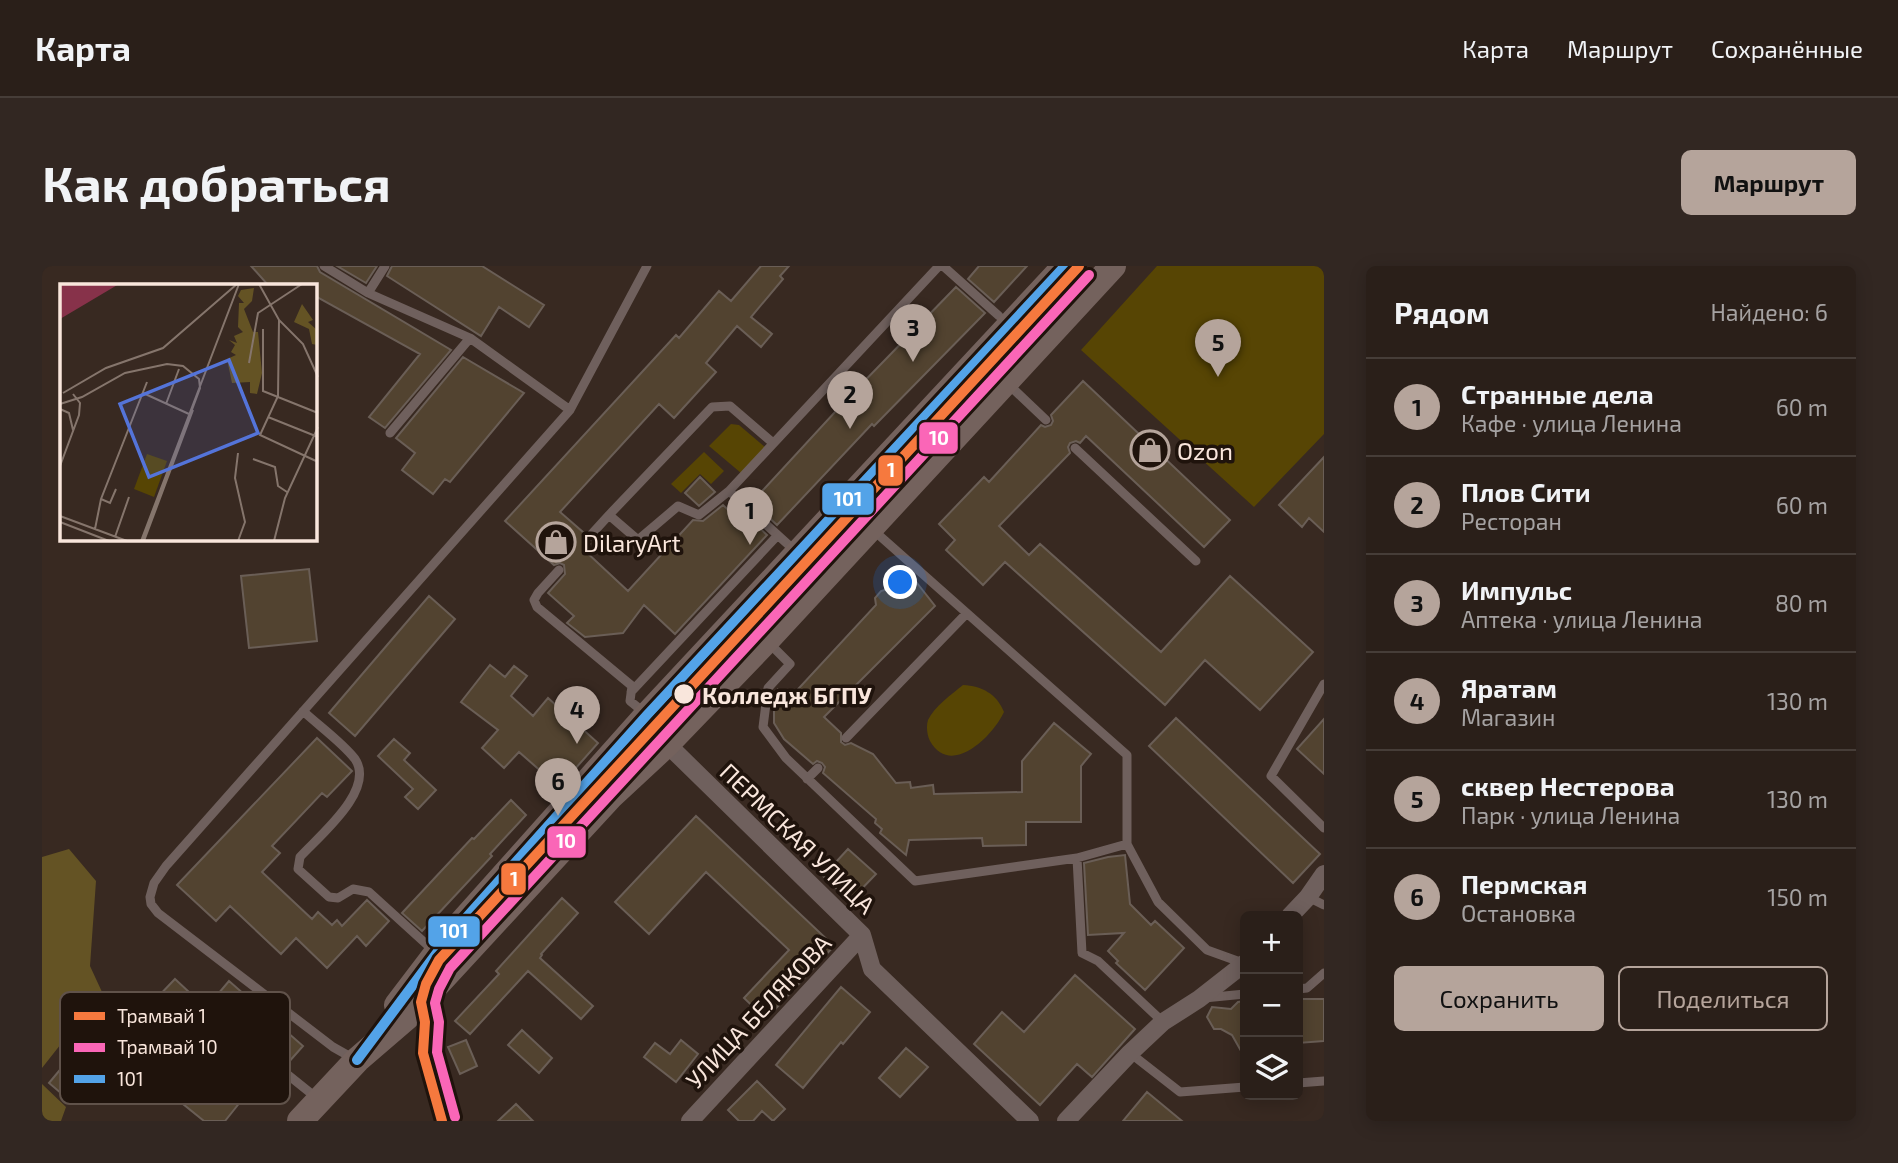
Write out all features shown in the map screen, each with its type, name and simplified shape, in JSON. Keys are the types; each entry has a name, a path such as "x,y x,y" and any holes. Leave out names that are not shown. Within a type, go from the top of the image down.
{"street":[{"path":"300,1121 357,1060 436,953 647,715 1065,266"},
{"path":"357,1060 407,1017 611,796 670,740 767,640 1113,266"},
{"name":"ПЕРМСКАЯ УЛИЦА","path":"670,740 862,934 872,969 1030,1121"},
{"path":"1299,911 1316,901 1324,874"},
{"name":"УЛИЦА БЕЛЯКОВА","path":"690,1121 862,934"},
{"path":"1066,1121 1163,1022 1199,999 1240,967"}],"lane":[{"path":"324,266 368,293 470,338 570,410"},
{"path":"368,293 385,266"},
{"path":"261,992 158,913 151,904 152,890 159,874 570,410 647,266"},
{"path":"609,515 638,540 678,506 699,515 729,491 941,266 999,316"},
{"path":"390,433 470,338"},
{"path":"1005,382 1046,420"},
{"path":"589,537 712,407 730,406 774,443"},
{"path":"1075,448 1196,561"},
{"path":"729,491 824,578"},
{"path":"844,505 1127,755 1127,844 1158,902 1208,950 1240,961"},
{"path":"631,692 777,536"},
{"path":"559,570 538,593 534,600 537,607 632,686 630,701 670,740"},
{"path":"846,738 966,614"},
{"path":"767,640 790,664 768,688 763,727 786,758 915,881 1077,858 1127,844"},
{"path":"1324,684 1271,776 1324,828"},
{"path":"303,711 354,758 360,779 352,799 300,857 298,869 329,897 338,898 354,889 369,892 436,953"},
{"path":"807,779 818,768"},
{"path":"1077,858 1082,953 1098,961 1163,1022"},
{"path":"1303,988 1324,973"},
{"path":"1199,999 1240,995"},
{"path":"290,1014 333,1047 357,1060"},
{"path":"1130,1053 1180,1091 1240,1087"},
{"path":"290,1076 320,1100"},
{"path":"1303,1083 1324,1081"}],"shaded area":[{"path":"1157,266 1324,266 1324,434 1254,507 1081,350"},
{"path":"731,424 739,425 766,448 741,473 709,446"},
{"path":"704,452 724,471 711,484 700,474 681,493 671,484"},
{"path":"963,685 988,692 1004,712 991,732 971,749 949,755 939,751 930,741 927,722 939,706"},
{"path":"69,849 96,881 90,966 102,992 60,992 60,1045 42,1068 42,857"},
{"path":"42,1084 66,1107 61,1121 42,1121"}],"building":[{"path":"251,266 317,266 320,272 451,350 385,428 369,417 420,354 317,297 317,284 267,284"},
{"path":"337,266 377,266 366,283"},
{"path":"392,266 482,266 544,305 529,327 499,307 481,336 387,276"},
{"path":"761,266 789,266 780,276 783,279 751,317 772,334 761,347 737,326 706,363 716,372 674,418 659,404 560,512 584,533 583,540 590,544 584,550 628,591 693,520 703,521 723,505 737,518 742,512 767,535 675,634 644,605 623,633 585,637 567,623 574,616 548,593 565,574 564,565 554,565 505,521 676,335 679,338 719,291 731,301"},
{"path":"979,266 1027,266 994,302 968,279"},
{"path":"956,287 985,313 874,426 872,424 777,525 752,502"},
{"path":"463,357 524,393 450,482 445,479 433,494 402,470 415,453 396,438"},
{"path":"1083,381 1230,520 1204,547 1086,436 1080,443 1070,443 1070,453 999,526 1029,555 1040,544 1161,652 1230,576 1313,652 1260,710 1205,660 1165,705 1005,562 983,585 946,550 955,540 939,524 984,477 989,482 1041,425 1051,425 1051,415"},
{"path":"1324,457 1324,532 1309,518 1302,527 1279,505"},
{"path":"700,477 715,492 699,506 685,493"},
{"path":"309,569 317,641 249,648 241,576"},
{"path":"917,583 935,606 824,717 841,733 841,742 845,745 851,743 873,754 896,783 910,782 911,788 933,785 934,794 1022,792 1022,761 1054,723 1091,754 1081,766 1081,822 1026,822 1026,845 983,846 982,838 909,840 906,855 880,833 882,829 875,823 876,819 823,773 825,767 822,763 817,761 813,764 784,739 774,723 774,705 778,690 788,700 876,605 875,598 881,591 901,585 914,586"},
{"path":"429,596 455,619 355,736 329,713"},
{"path":"490,665 505,677 514,666 527,676 511,696 533,716 548,698 598,743 559,787 519,752 504,768 482,748 498,730 461,702"},
{"path":"1176,718 1320,854 1293,883 1149,746"},
{"path":"1324,719 1324,774 1297,749"},
{"path":"317,738 352,771 327,797 322,793 272,846 280,853 262,872 312,919 318,912 332,925 337,920 342,926 367,900 389,921 366,946 357,936 327,968 296,938 281,954 230,906 216,921 177,885"},
{"path":"394,739 410,753 404,760 436,790 418,809 405,797 413,789 378,756"},
{"path":"511,800 526,815 422,931 402,913"},
{"path":"696,816 834,946 766,1019 744,998 789,950 706,872 649,934 615,902"},
{"path":"848,849 876,874 850,901 823,876"},
{"path":"1125,855 1130,904 1151,925 1155,921 1184,948 1145,990 1116,963 1118,961 1108,951 1124,933 1088,935 1084,863"},
{"path":"562,898 578,913 540,958 593,1006 581,1019 528,971 470,1034 455,1021 499,974 496,971"},
{"path":"1075,975 1135,1029 1092,1077 1077,1064 1040,1105 974,1044 1002,1012 1024,1032"},
{"path":"175,979 189,992 163,992"},
{"path":"229,981 242,992 220,992"},
{"path":"841,987 870,1012 803,1088 776,1065"},
{"path":"1303,999 1324,999 1324,1041 1303,1043"},
{"path":"1238,1002 1240,1049 1232,1035 1221,1029 1214,1029 1207,1017 1212,1007 1231,1009"},
{"path":"522,1030 552,1058 539,1073 508,1045"},
{"path":"290,1035 303,1046 290,1061"},
{"path":"466,1040 477,1066 460,1074 448,1047"},
{"path":"681,1040 698,1054 676,1082 644,1057 655,1043 670,1054"},
{"path":"906,1048 928,1067 900,1097 879,1078"},
{"path":"60,1070 60,1092 49,1083"},
{"path":"757,1081 785,1109 773,1121 762,1111 753,1121 739,1121 728,1110"},
{"path":"1147,1092 1182,1121 1123,1121"},
{"path":"183,1104 239,1104 225,1121 204,1121"},
{"path":"516,1104 533,1121 498,1121"}],"tram line":[{"name":"1","path":"442,1121 423,1053 425,1022 421,1002 426,984 439,960 1079,266"},
{"name":"10","path":"455,1117 437,1052 439,1022 435,1003 450,968 1089,275"}],"transit line":[{"name":"101","path":"357,1060 448,938 647,715 1065,266"}],"place":[{"name":"Импульс","path":"913,362"},
{"name":"сквер Нестерова","path":"1218,377"},
{"name":"Плов Сити","path":"850,429"},
{"name":"Ozon","path":"1150,450"},
{"name":"DilaryArt","path":"556,542"},
{"name":"Странные дела","path":"750,545"},
{"name":"Колледж БГПУ","path":"684,694"},
{"name":"Яратам","path":"577,744"},
{"name":"Пермская","path":"558,816"}]}
